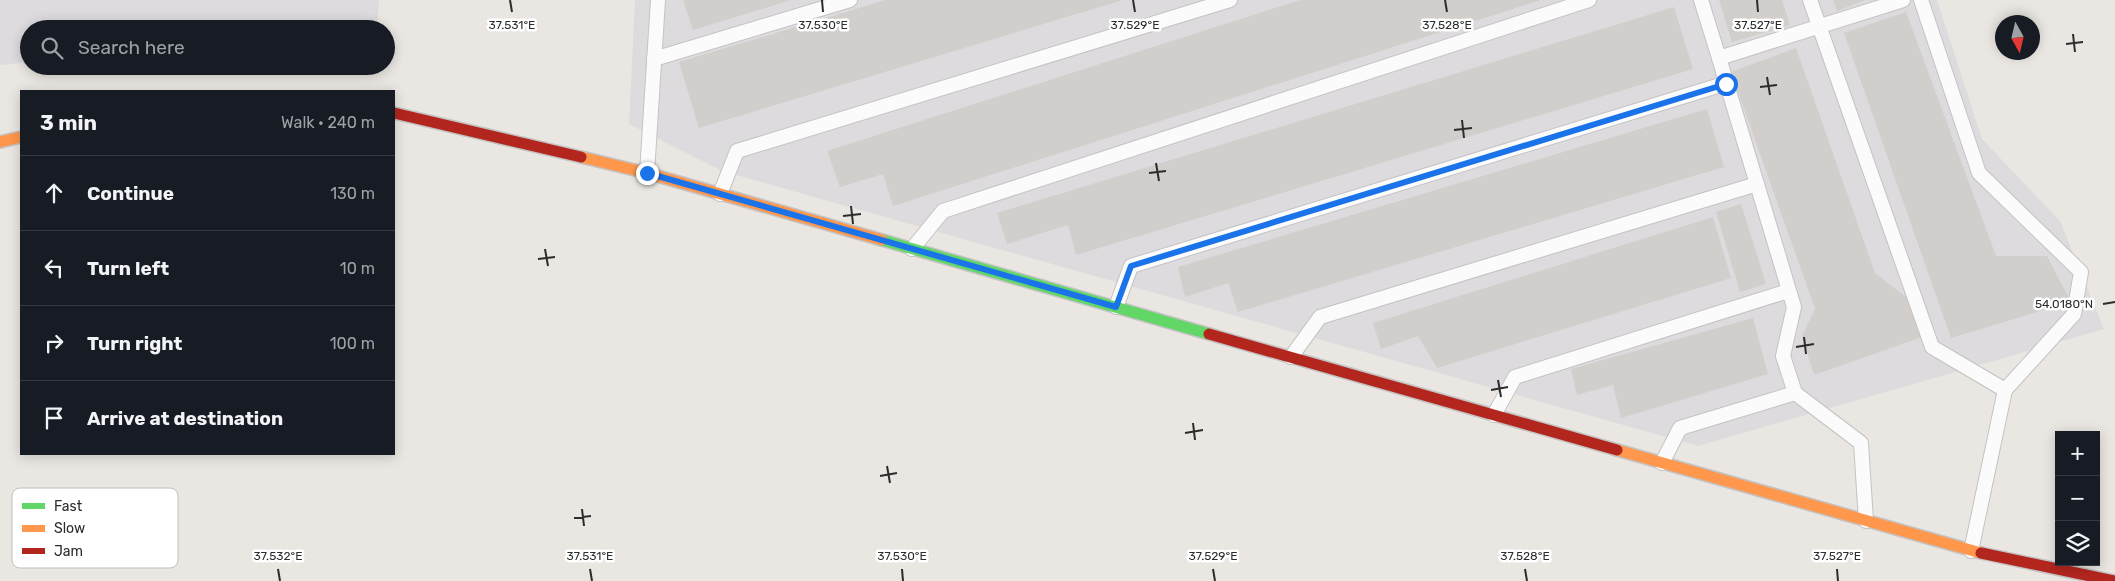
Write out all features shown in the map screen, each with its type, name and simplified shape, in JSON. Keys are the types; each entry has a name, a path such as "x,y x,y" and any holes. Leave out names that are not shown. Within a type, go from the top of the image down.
{"street":[{"path":"395,113 647,173 1971,551 2114,581"},
{"path":"0,142 20,137"}],"lane":[{"path":"647,173 658,0"},
{"path":"654,59 850,0"},
{"path":"720,194 737,151 1230,0"},
{"path":"912,249 943,211 1589,0"},
{"path":"1701,0 1794,307 1783,356 1795,394 1861,444 1866,521"},
{"path":"1810,0 1932,347 2005,390"},
{"path":"1719,58 1903,0"},
{"path":"1921,0 1979,173 2081,272 2074,314 2005,390 1971,551"},
{"path":"1116,307 1131,266 1726,84"},
{"path":"1291,357 1320,317 1757,184"},
{"path":"1494,415 1515,377 1788,291"},
{"path":"1662,463 1680,428 1795,394"}],"shaded area":[{"path":"0,0 379,0 378,20 20,20 20,63 0,65"},
{"path":"635,0 1937,0 1982,139 2060,221 2104,329 1698,446 722,171 629,124"}],"building":[{"path":"683,0 791,0 693,30"},
{"path":"886,0 1123,0 699,128 679,62"},
{"path":"1300,0 1541,0 893,206 883,174 840,187 827,151"},
{"path":"1719,0 1782,0 1790,25 1732,42"},
{"path":"1833,0 1865,0 1837,11"},
{"path":"1674,7 1693,69 1076,255 1068,225 1007,244 997,213"},
{"path":"1906,12 1996,256 2047,256 2071,302 1951,338 1844,33"},
{"path":"1796,48 1875,273 1906,297 1922,337 1814,375 1802,336 1815,309 1731,72"},
{"path":"1707,109 1724,167 1238,312 1228,283 1185,297 1178,267"},
{"path":"1741,204 1766,284 1740,292 1716,212"},
{"path":"1713,217 1731,278 1437,368 1418,336 1381,349 1373,323"},
{"path":"1753,318 1768,374 1621,418 1613,385 1577,395 1571,369"}],"traffic: fast":[{"path":"882,240 1209,334"}],"traffic: slow":[{"path":"0,142 20,137"},
{"path":"581,157 647,173 882,240"},
{"path":"1617,450 1981,553"}],"traffic: jam":[{"path":"395,113 581,157"},
{"path":"1209,334 1617,450"},
{"path":"1981,553 2114,581"}],"route":[{"path":"647,173 1116,307 1131,266 1726,84"}]}
